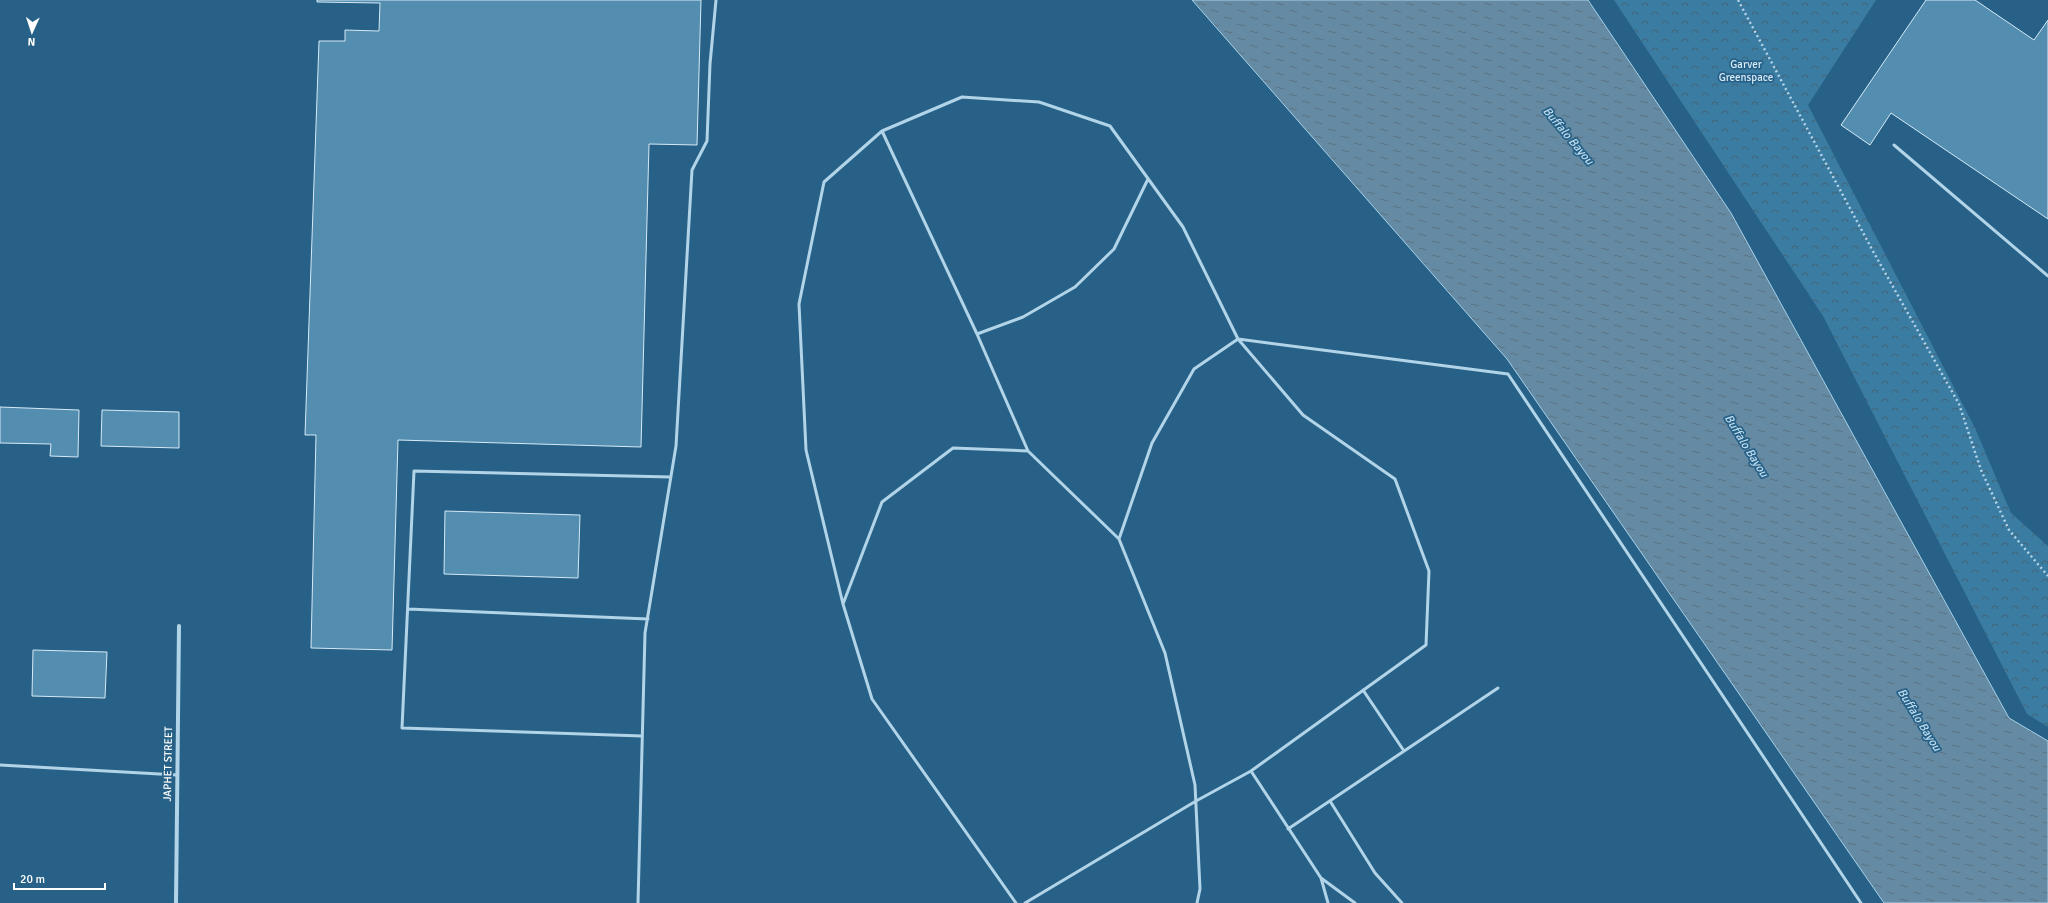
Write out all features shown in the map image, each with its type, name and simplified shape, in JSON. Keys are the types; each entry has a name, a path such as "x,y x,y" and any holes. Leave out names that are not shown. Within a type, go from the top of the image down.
{"street":[{"name":"JAPHET STREET","path":"176,903 179,626"}],"lane":[{"path":"638,903 645,633 676,446 692,170 707,141 710,64 716,0"},
{"path":"1016,903 872,699 843,604 806,450 799,304 824,182 882,132 962,97 1039,102 1110,126 1184,227 1238,339 1303,415 1395,479 1429,571 1426,645 1251,771 1196,801 1025,903"},
{"path":"882,132 977,334 1028,451 1119,539 1165,653 1195,785 1200,889 1197,903"},
{"path":"1894,145 2048,276"},
{"path":"977,334 1024,317 1075,287 1114,249 1148,179"},
{"path":"1119,539 1152,443 1194,369 1238,339 1508,374 1861,903"},
{"path":"843,604 882,502 953,448 1028,451"},
{"path":"642,736 402,728 414,471 671,477"},
{"path":"408,609 648,619"},
{"path":"1288,829 1498,688"},
{"path":"1363,690 1404,751"},
{"path":"0,765 177,775"},
{"path":"1251,771 1321,878 1328,903"},
{"path":"1330,801 1375,873 1402,903"},
{"path":"1321,878 1355,903"}],"path":[{"path":"1738,0 1874,253 1960,404 1981,470 2010,530 2048,576"}],"green space":[{"name":"Garver Greenspace","path":"1614,0 1876,0 1808,105 1975,428 2011,513 2048,546 2048,727 2027,714 1823,316"}],"water":[{"name":"Buffalo Bayou","path":"1192,0 1588,0 1731,213 2009,718 2048,741 2048,903 1884,903 1507,359"}],"building":[{"path":"317,0 701,0 697,145 649,144 641,447 398,440 392,650 311,648 316,435 305,435 319,41 345,41 345,30 379,31 380,3 317,2"},
{"path":"1926,0 1975,0 2034,40 2048,20 2048,219 1891,113 1870,145 1841,125"},
{"path":"0,407 79,410 78,457 50,456 51,444 0,443"},
{"path":"102,410 179,412 179,448 101,446"},
{"path":"445,511 580,515 578,578 444,574"},
{"path":"33,650 107,652 105,698 32,696"}]}
